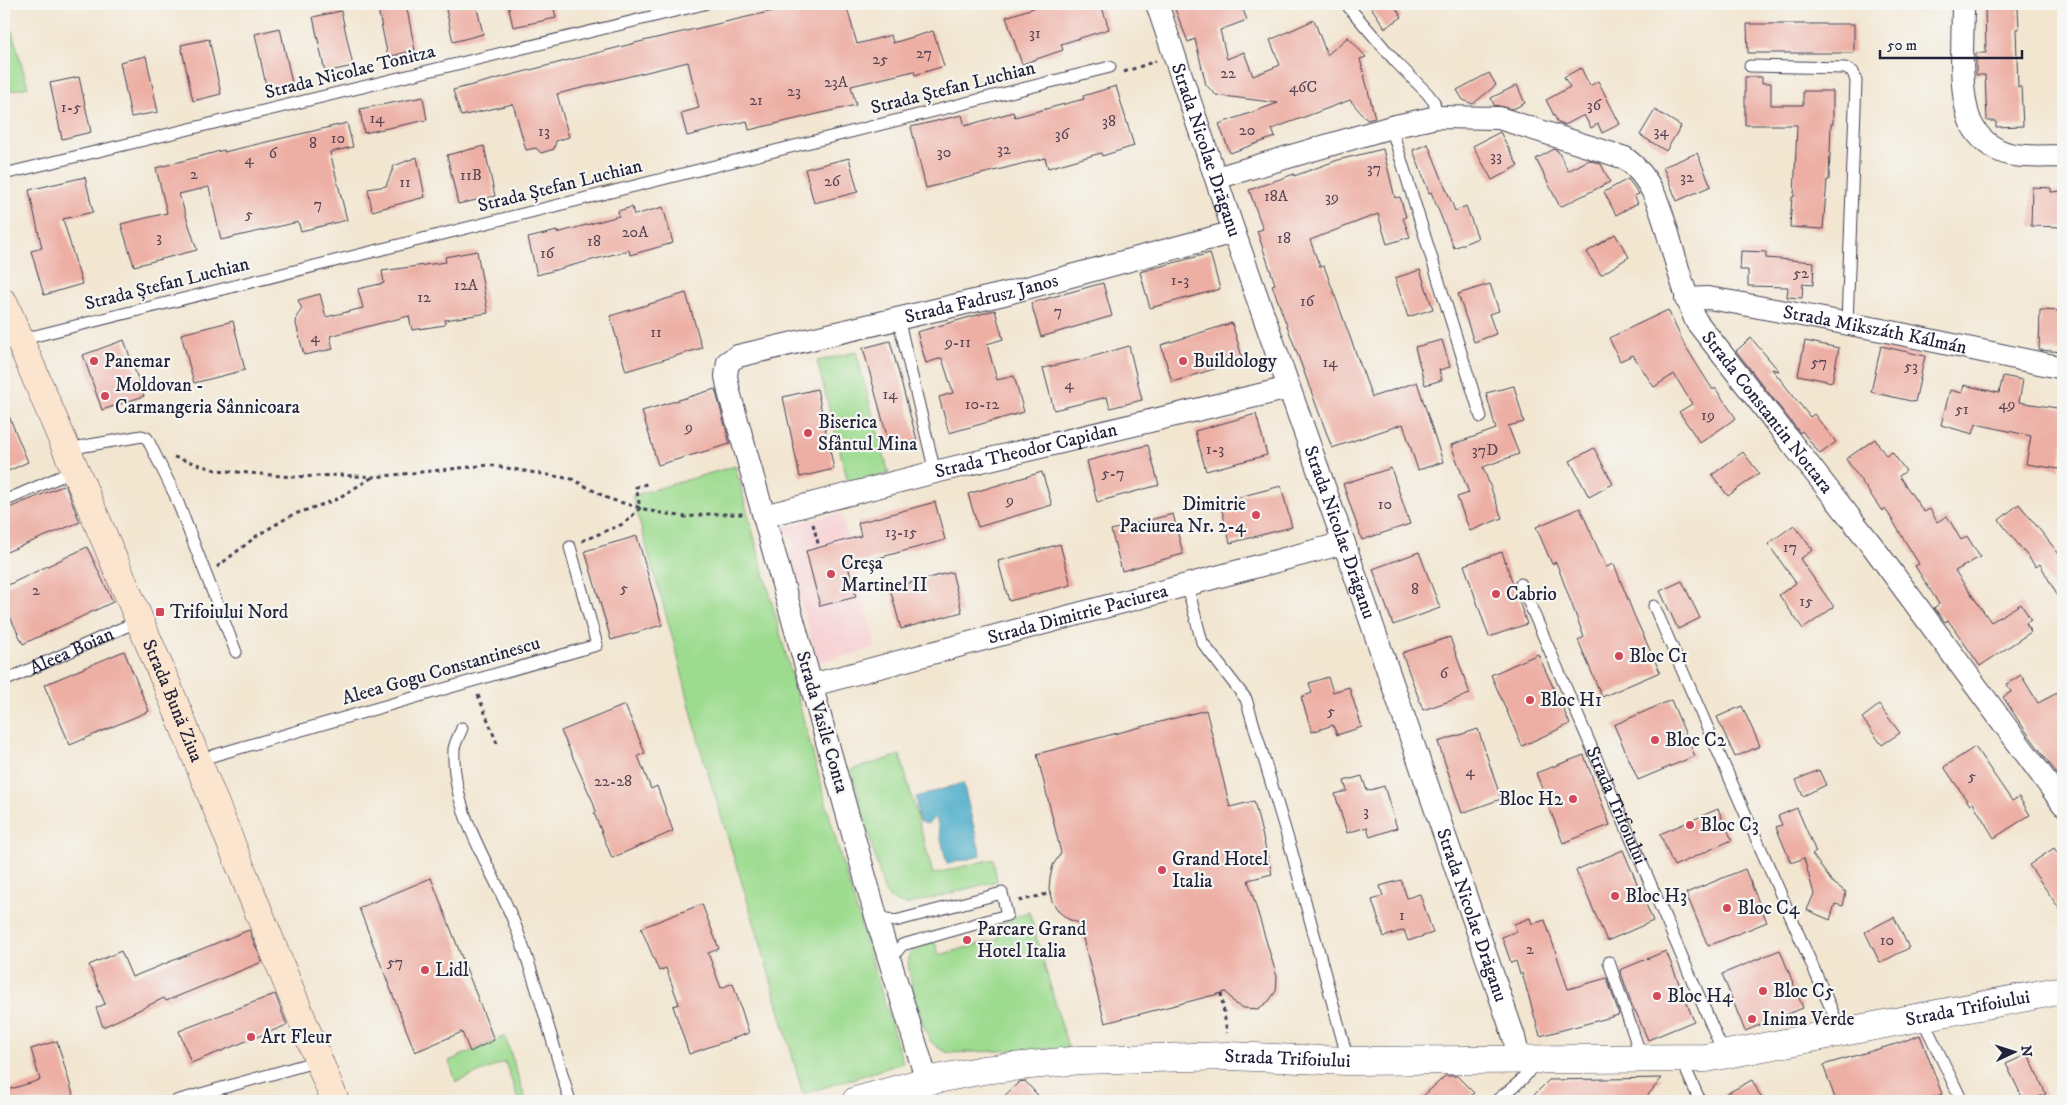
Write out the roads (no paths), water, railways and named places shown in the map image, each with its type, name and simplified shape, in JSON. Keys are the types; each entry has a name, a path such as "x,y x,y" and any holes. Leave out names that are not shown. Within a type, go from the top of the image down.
{"main road":[{"name":"Strada Bună Ziua","path":"4,303 71,460 133,623 198,760 335,1101"}],"street":[{"name":"Strada Nicolae Drăganu","path":"1157,4 1234,232 1344,543 1518,1048 1526,1060"},
{"path":"1963,4 1965,93 1972,124 1982,138 1993,147 2009,154 2063,156"},
{"name":"Strada Constantin Nottara","path":"1216,178 1391,127 1437,117 1499,118 1625,158 1636,166 1654,191 1660,206 1686,299 1696,321 1874,548 2063,804"},
{"name":"Strada Fadrusz Janos","path":"728,362 738,356 1004,294 1234,232"},
{"name":"Strada Mikszáth Kálmán","path":"1686,299 1708,298 1847,323 2063,368"},
{"name":"Strada Vasile Conta","path":"728,362 726,376 729,392 876,916 927,1081"},
{"name":"Strada Theodor Capidan","path":"764,516 935,472 1289,388"},
{"name":"Strada Dimitrie Paciurea","path":"812,685 1344,543"},
{"name":"Strada Trifoiului","path":"856,1101 927,1081 982,1070 1080,1060 1229,1056 1347,1061 1636,1060 1725,1056 1839,1027 1921,1016 2063,990"}],"lane":[{"name":"Strada Nicolae Tonitza","path":"4,174 704,4"},
{"path":"1346,4 1396,62 1427,93 1434,102 1437,117"},
{"path":"1750,66 1845,68 1853,72 1856,81 1847,323"},
{"name":"Strada Ștefan Luchian","path":"19,340 1110,67"},
{"path":"1391,127 1481,417"},
{"path":"898,318 935,472"},
{"path":"4,501 71,460 142,436 150,443 175,495 236,652"},
{"name":"Aleea Gogu Constantinescu","path":"198,760 597,644 570,546"},
{"name":"Strada Trifoiului","path":"1521,584 1725,1056"},
{"path":"1187,585 1202,642 1246,699 1291,849 1347,1061"},
{"path":"1654,606 1839,1027"},
{"name":"Aleea Boian","path":"4,681 133,623"},
{"path":"462,728 454,747 458,789 472,834 517,929 542,1001 570,1101"},
{"path":"876,916 895,921 1002,893 1007,915 902,945 890,960"},
{"path":"1609,962 1638,1044 1636,1060"},
{"path":"1921,1016 1962,1101"},
{"path":"1681,1059 1700,1101"},
{"path":"176,1101 320,1060"},
{"path":"1496,1101 1525,1076 1531,1068 1526,1060"}],"water":[{"path":"963,783 981,856 947,864 936,817 927,824 921,822 918,818 916,797"}],"place":[{"name":"Panemar","path":"94,361"},
{"name":"Buildology","path":"1183,361"},
{"name":"Moldovan - Carmangeria Sânnicoara","path":"105,396"},
{"name":"Biserica Sfântul Mina","path":"808,433"},
{"name":"Dimitrie Paciurea Nr. 2-4","path":"1256,515"},
{"name":"Creșa Martinel II","path":"831,574"},
{"name":"Cabrio","path":"1496,594"},
{"name":"Trifoiului Nord","path":"160,612"},
{"name":"Bloc C1","path":"1619,656"},
{"name":"Bloc H1","path":"1530,700"},
{"name":"Bloc C2","path":"1655,740"},
{"name":"Bloc H2","path":"1573,799"},
{"name":"Bloc C3","path":"1690,825"},
{"name":"Grand Hotel Italia","path":"1162,870"},
{"name":"Bloc H3","path":"1615,896"},
{"name":"Bloc C4","path":"1727,908"},
{"name":"Parcare Grand Hotel Italia","path":"967,940"},
{"name":"Lidl","path":"425,970"},
{"name":"Bloc C5","path":"1763,991"},
{"name":"Bloc H4","path":"1657,996"},
{"name":"Inima Verde","path":"1752,1019"},
{"name":"Art Fleur","path":"251,1037"}]}
